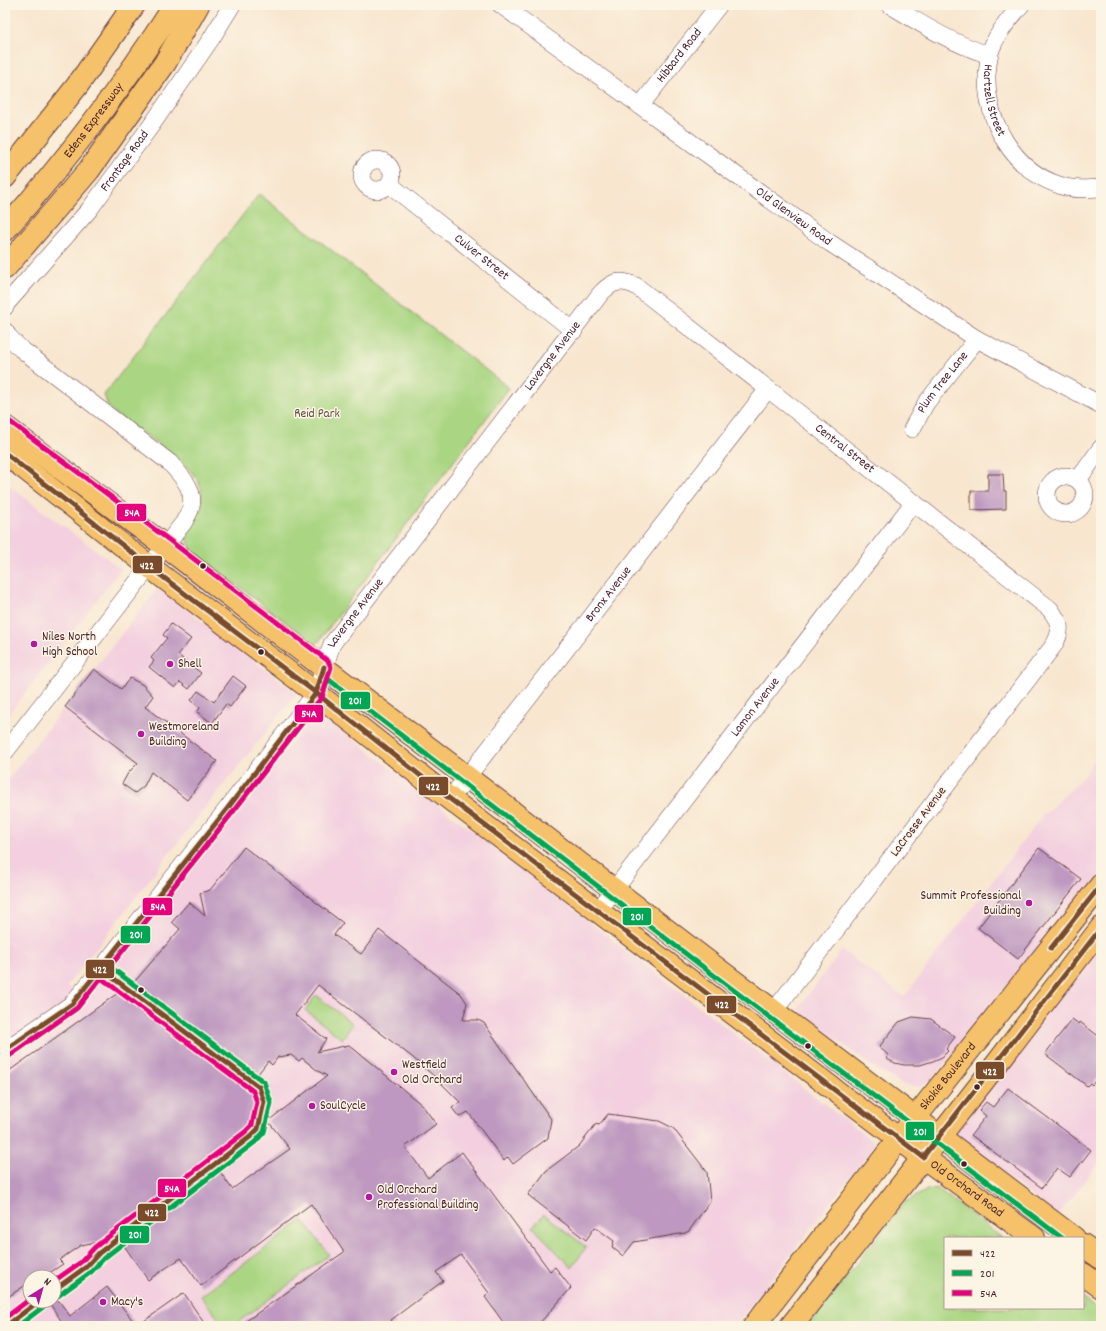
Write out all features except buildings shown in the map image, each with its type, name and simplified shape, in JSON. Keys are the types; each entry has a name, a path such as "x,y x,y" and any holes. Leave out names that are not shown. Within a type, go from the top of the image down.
{"main road":[{"path":"5,177 77,86 134,5"},
{"name":"Edens Expressway","path":"5,230 66,158 155,36 175,5"},
{"path":"5,268 90,170 165,63 198,5"},
{"name":"Old Orchard Road","path":"5,427 165,546 1073,1237"},
{"name":"Old Orchard Road","path":"5,453 149,566 316,692 450,799 597,912 923,1157 1033,1237"},
{"name":"Skokie Boulevard","path":"754,1326 899,1138 1101,885"},
{"path":"791,1326 1101,928"},
{"path":"1084,1246 1101,1258"},
{"path":"1084,1275 1101,1287"}],"street":[{"name":"Frontage Road","path":"5,307 89,210 158,116 211,39 232,5"},
{"name":"Old Glenview Road","path":"501,5 830,243 977,339 1101,406"},
{"name":"Hibbard Road","path":"640,106 718,5"},
{"name":"Hartzell Street","path":"890,5 926,27 970,50 989,55 987,90 990,107 1002,137 1027,167 1058,185 1074,189 1101,188"},
{"path":"989,55 993,43 1000,32 1021,5"},
{"name":"Culver Street","path":"389,184 574,331"},
{"name":"Lavergne Avenue","path":"5,1050 72,1004 222,815 316,692 332,644 602,293 608,286 616,282"},
{"name":"Central Street","path":"616,282 626,282 636,286 914,502 1050,609 1058,620 1060,630"},
{"path":"5,331 21,349 170,463 184,479 191,492 190,507 184,522 5,752"},
{"name":"Plum Tree Lane","path":"912,429 926,403 977,339"},
{"name":"Bronx Avenue","path":"450,799 768,389"},
{"path":"1078,480 1101,448"},
{"name":"Lamon Avenue","path":"597,912 914,502"},
{"name":"LaCrosse Avenue","path":"774,1011 1054,645 1060,630"}],"shaded area":[{"name":"Niles North High School","path":"5,483 121,569 5,719"},
{"name":"Westfield Old Orchard","path":"158,588 297,693 190,827 67,986 87,1000 317,711 876,1144 735,1326 5,1326 5,940 50,973 5,939 5,783"},
{"path":"1101,752 1101,874 1040,950 1016,973 931,1080 919,1087 902,1084 870,1065 798,1009 842,950 904,997 1044,814 1076,785"},
{"path":"1101,938 1101,1160 1058,1216 952,1134"}],"green space":[{"name":"Reid Park","path":"259,194 509,388 316,645 199,556 192,549 188,541 188,535 201,499 199,483 187,467 156,442 112,411 108,406 104,395"},
{"path":"316,995 353,1024 342,1039 305,1010"},
{"path":"937,1188 1001,1237 944,1237 944,1309 1084,1309 1084,1299 1101,1312 1101,1326 808,1326 904,1203 927,1190"},
{"path":"544,1214 586,1247 572,1268 533,1227"},
{"path":"303,1220 329,1255 233,1326 224,1326 201,1296"}],"transit line":[{"name":"54A","path":"9,421 328,661 331,667 322,697 77,1008 9,1056"},
{"name":"422","path":"5,453 163,577 316,693 450,799 923,1157 1101,928"},
{"name":"422","path":"5,1050 72,1004 227,809 316,693 324,667"},
{"name":"201","path":"9,1056 77,1008 322,697 328,679 707,970 1061,1237"},
{"name":"422","path":"1051,948 1101,885"},
{"name":"201","path":"62,1293 91,1272 104,1258 255,1142 264,1132 271,1103 264,1082 105,963"},
{"name":"422","path":"62,1284 86,1267 99,1253 250,1137 258,1129 264,1102 259,1087 101,969"},
{"name":"54A","path":"62,1275 81,1262 95,1247 245,1132 252,1125 257,1102 253,1091 97,975"},
{"name":"54A","path":"5,1318 22,1305"},
{"name":"422","path":"6,1326 28,1309"},
{"name":"201","path":"18,1326 40,1309"}],"place":[{"name":"Niles North High School","path":"34,644"},
{"name":"Shell","path":"170,664"},
{"name":"Westmoreland Building","path":"141,734"},
{"name":"Summit Professional Building","path":"1029,903"},
{"name":"Westfield Old Orchard","path":"394,1072"},
{"name":"SoulCycle","path":"312,1106"},
{"name":"Old Orchard Professional Building","path":"369,1197"},
{"name":"Macy's","path":"103,1302"}]}
